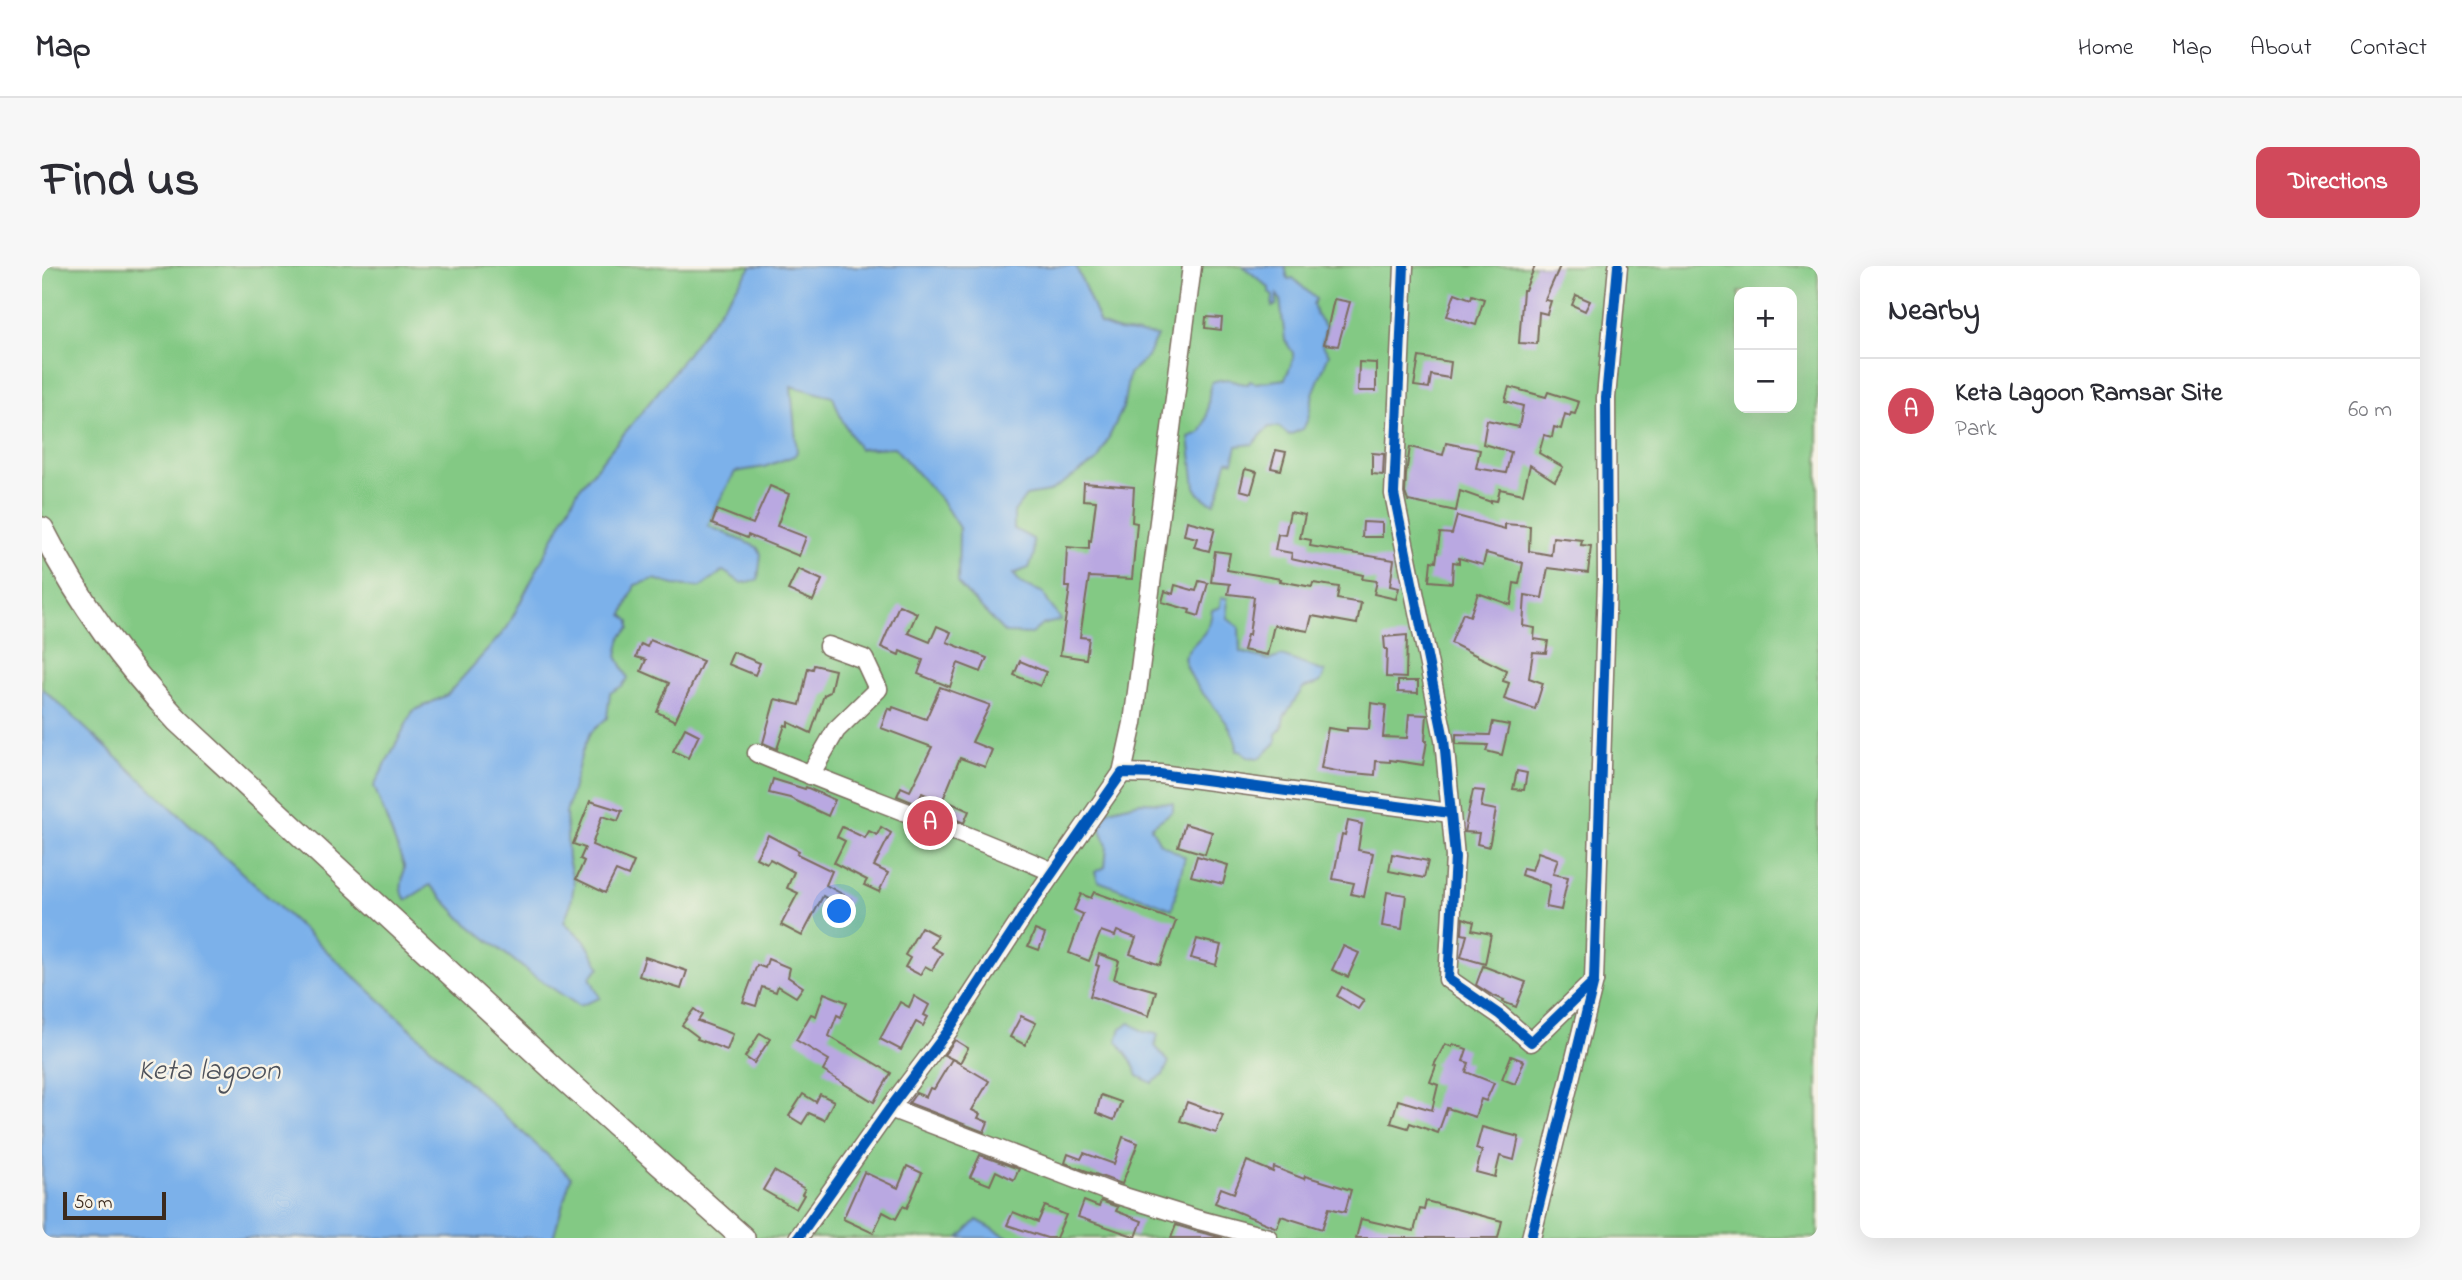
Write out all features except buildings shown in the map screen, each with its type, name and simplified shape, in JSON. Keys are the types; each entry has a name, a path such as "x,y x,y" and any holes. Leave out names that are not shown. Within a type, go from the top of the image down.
{"main road":[{"path":"42,529 61,568 101,629 143,684 178,721 547,1064 743,1238"}],"street":[{"path":"798,1238 948,1031 1122,773 1133,723 1192,266"},
{"path":"1404,266 1394,494 1444,739 1455,857 1448,979 1500,1015 1531,1042 1594,981"},
{"path":"1531,1238 1594,981 1606,582 1606,398 1618,266"},
{"path":"810,775 836,730 878,690 863,659 828,646"},
{"path":"757,753 994,846 1053,872"},
{"path":"1122,773 1160,774 1450,813"},
{"path":"890,1108 1115,1194 1268,1238"}],"green space":[{"path":"42,266 1818,266 1818,1238 42,1238"}],"water":[{"path":"752,266 1076,266 1100,324 1119,331 1157,336 1147,357 1129,374 1123,408 1098,460 1049,492 1026,496 1014,512 1014,529 1033,539 1034,555 1029,568 1013,574 1022,584 1044,593 1061,620 1042,625 1031,634 1005,633 958,584 959,528 942,501 894,447 859,449 842,420 833,397 791,386 797,452 794,456 764,467 735,472 708,526 757,547 761,554 758,580 742,583 723,571 701,587 674,585 654,579 635,585 623,615 630,621 630,628 621,637 617,656 628,678 622,686 610,693 607,718 590,733 566,813 568,859 574,884 564,922 585,941 600,967 590,977 600,998 579,1006 531,974 464,921 430,885 406,900 401,891 404,866 374,786 413,711 447,695 507,628 578,490 663,386"},
{"path":"1243,266 1285,266 1288,279 1293,278 1316,299 1313,304 1316,315 1326,327 1322,345 1329,354 1303,429 1289,435 1279,427 1269,427 1253,444 1237,446 1233,462 1228,460 1214,503 1198,493 1195,487 1189,437 1200,433 1204,426 1212,382 1229,380 1248,384 1250,381 1255,383 1285,379 1293,360 1293,353 1285,340 1280,299 1277,295 1276,305 1272,307 1273,296 1269,293 1269,288"},
{"path":"1221,598 1227,598 1228,619 1239,627 1240,652 1269,660 1282,656 1325,672 1317,684 1303,688 1284,717 1282,728 1276,734 1276,743 1260,758 1248,757 1237,751 1233,734 1196,684 1184,658 1205,632 1212,610 1220,607"},
{"name":"Keta lagoon","path":"42,688 571,1177 553,1238 42,1238"},
{"path":"1140,802 1173,803 1173,811 1151,827 1160,843 1185,857 1172,909 1098,881 1095,872 1105,867 1107,845 1099,824 1109,810"},
{"path":"1130,1023 1144,1032 1158,1034 1155,1046 1169,1062 1163,1075 1152,1083 1138,1076 1117,1041 1121,1028"},
{"path":"977,1220 1010,1238 959,1238"}],"cycle path":[{"path":"1404,266 1394,494 1444,739 1455,857 1448,979 1500,1015 1531,1042 1594,981"},
{"path":"1531,1238 1594,981 1607,582 1606,398 1618,266"},
{"path":"798,1238 948,1031 1033,901 1122,773 1160,774 1450,813"}],"place":[{"name":"Keta Lagoon Ramsar Site","path":"930,823"}]}
